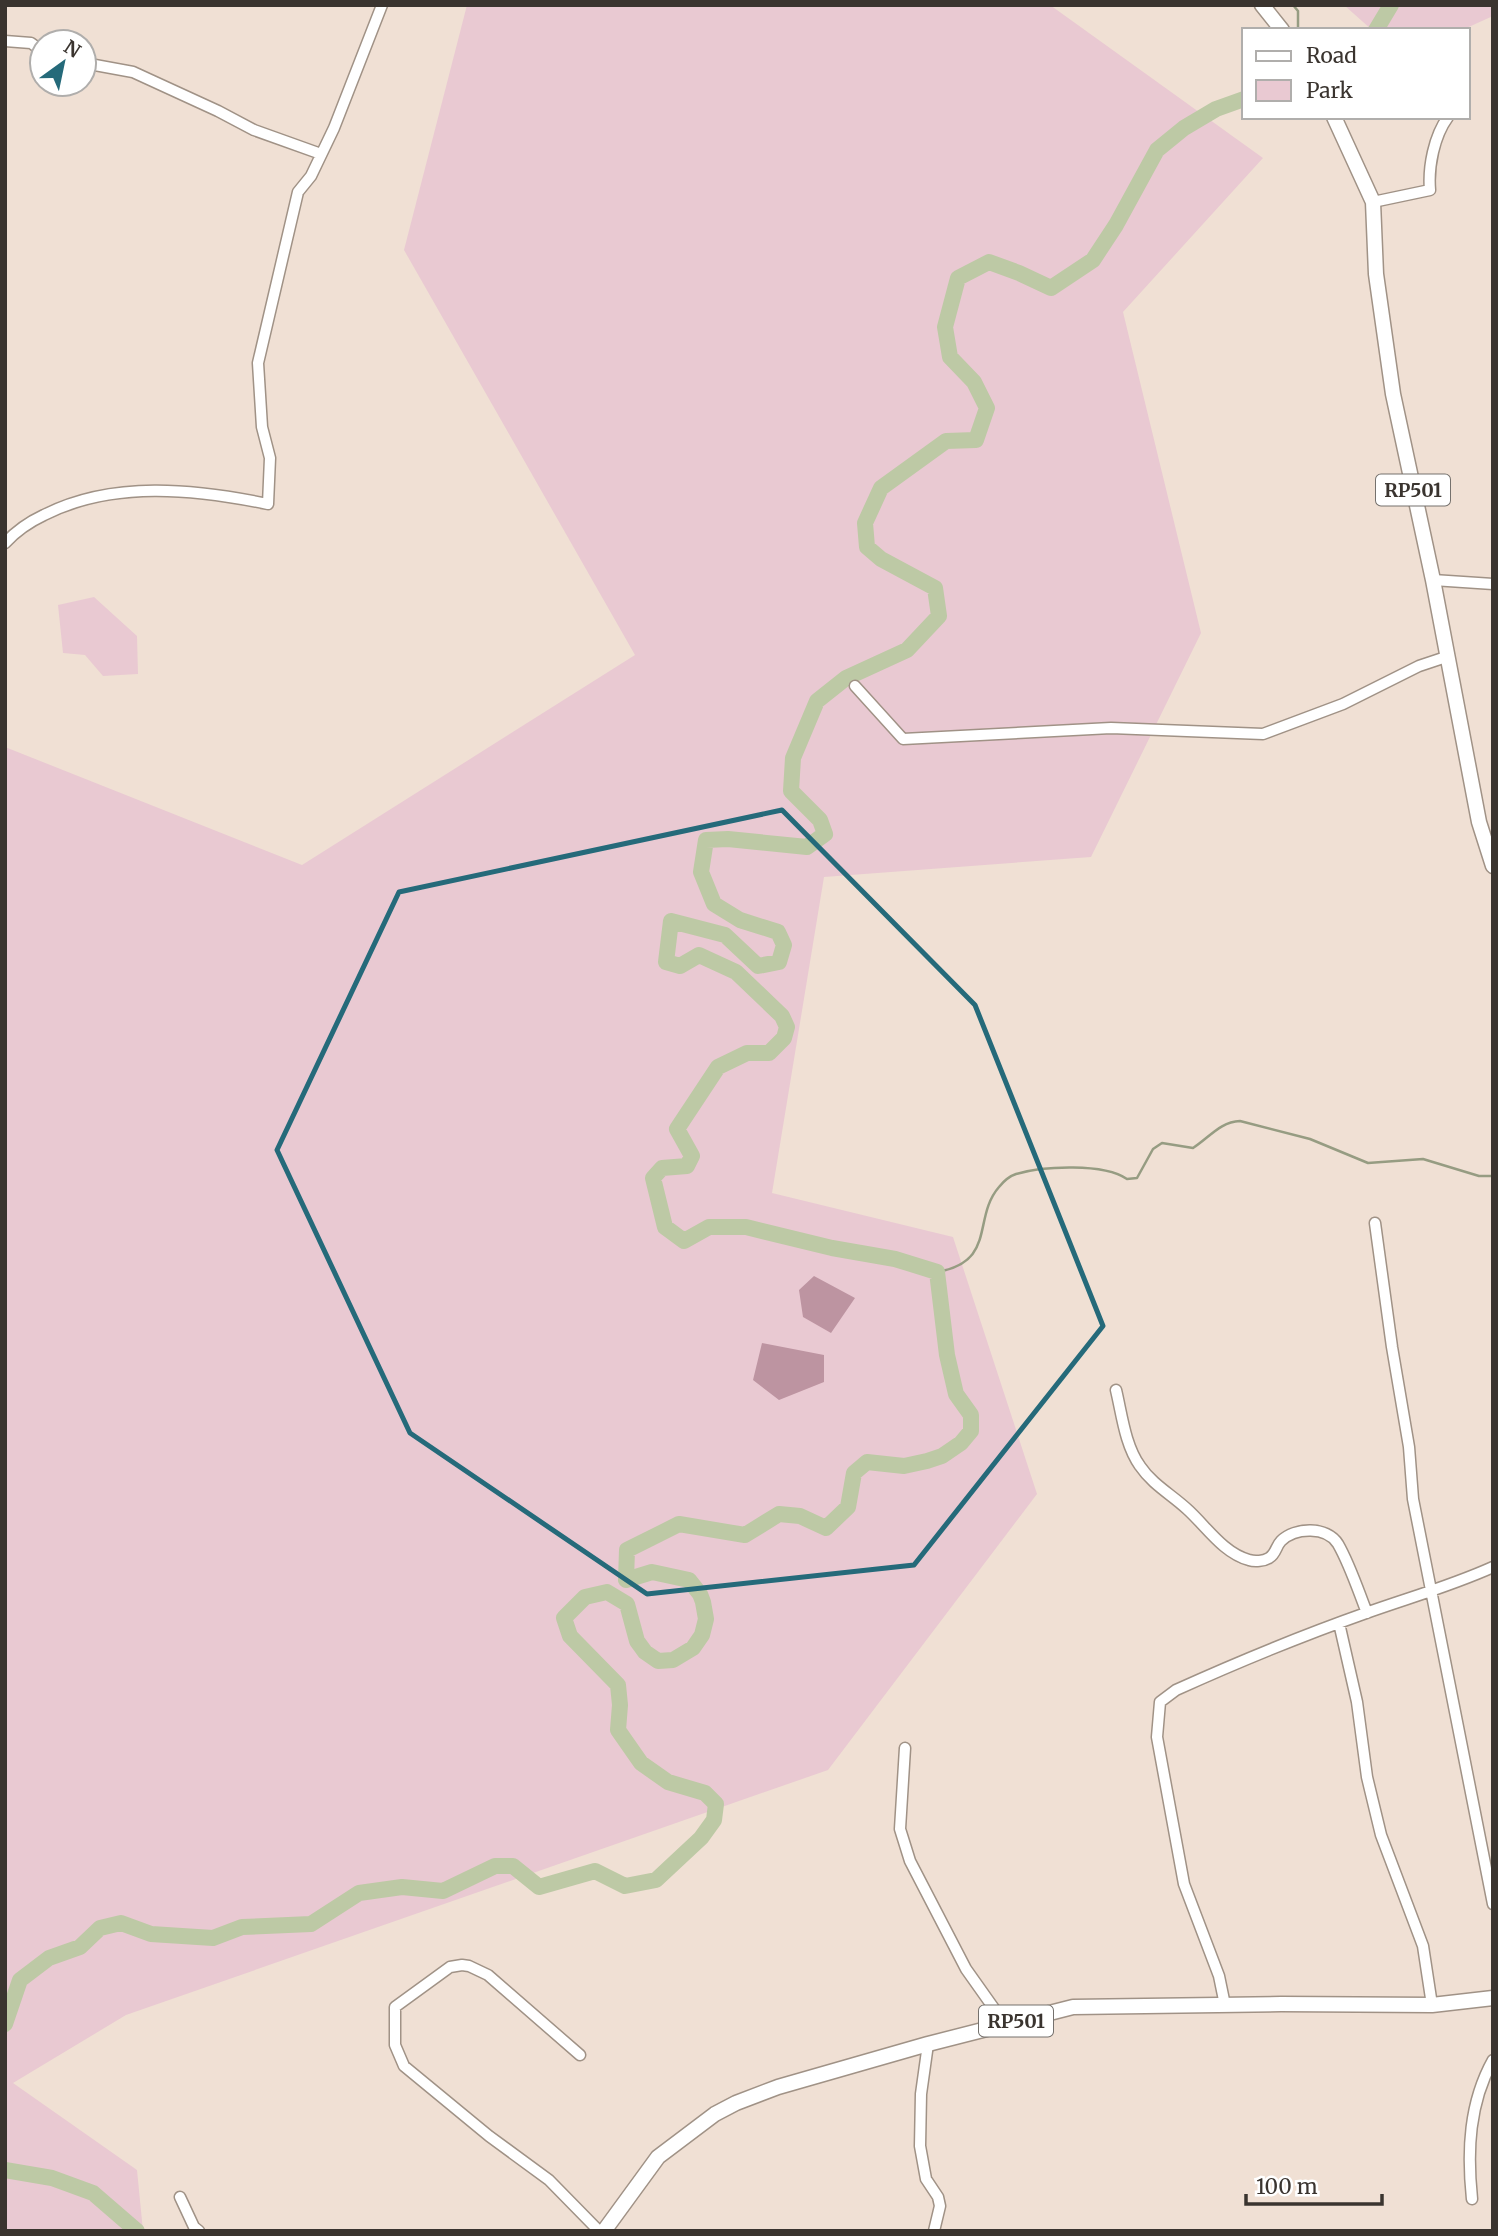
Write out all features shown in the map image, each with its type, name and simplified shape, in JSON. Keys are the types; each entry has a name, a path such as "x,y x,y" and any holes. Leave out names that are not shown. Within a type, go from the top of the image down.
{"main road":[{"path":"1262,5 1280,28"},
{"name":"RP501","path":"1335,119 1373,202 1376,274 1393,394 1433,580 1479,822 1493,866"},
{"name":"RP501","path":"601,2231 658,2157 715,2114 736,2103 778,2087 1004,2024 1073,2007 1432,2005 1493,1998"}],"street":[{"path":"5,543 20,528 55,509 103,495 185,491 268,504 270,458 262,427 258,363 298,192 311,176 321,154 357,72 382,5"},
{"path":"5,41 28,43"},
{"path":"98,66 133,72 254,130 321,154"},
{"path":"1373,202 1430,190 1429,171 1437,136 1447,119"},
{"path":"1433,580 1493,584"},
{"path":"855,686 903,738 1111,728 1263,734 1343,704 1419,666 1447,657"},
{"path":"1375,1223 1409,1447 1413,1499 1493,1904"},
{"path":"1116,1390 1128,1440 1140,1466 1215,1537 1250,1561 1261,1560 1275,1553 1279,1542 1285,1538 1307,1530 1321,1532 1337,1541 1367,1613"},
{"path":"1225,2005 1219,1976 1184,1884 1157,1737 1160,1702 1176,1690 1223,1669 1493,1567"},
{"path":"1339,1623 1357,1702 1367,1777 1381,1835 1423,1946 1432,2005"},
{"path":"905,1748 900,1829 910,1861 966,1969 1004,2024"},
{"path":"580,2056 488,1975 469,1966 450,1967 395,2007 395,2046 404,2066 489,2136 549,2180 601,2231"},
{"path":"928,2044 921,2094 920,2146 926,2179 938,2197 940,2206 933,2231"},
{"path":"1472,2199 1471,2121 1483,2077 1493,2060"},
{"path":"180,2197 194,2227 199,2231"}],"highlighted area":[{"path":"782,810 975,1005 1103,1326 914,1565 647,1594 410,1433 277,1150 399,892"}],"green space":[{"path":"467,5 1050,5 1263,158 1123,312 1201,633 1091,857 824,877 772,1193 953,1237 1037,1494 828,1770 126,2015 13,2083 137,2170 143,2231 5,2231 5,747 302,865 635,655 404,250"},
{"path":"1344,5 1493,5 1493,16 1466,28 1370,28"},
{"path":"94,597 137,636 138,674 103,676 85,655 63,653 58,605"}],"shaded area":[{"path":"814,1276 855,1298 831,1333 803,1317 799,1290"},
{"path":"762,1343 824,1355 824,1382 779,1400 753,1380"}],"waterway":[{"path":"1293,5 1298,11 1298,28"},
{"path":"1377,28 1391,5"},
{"path":"5,2024 20,1980 49,1958 80,1947 100,1928 121,1923 151,1934 213,1938 242,1927 311,1924 359,1893 402,1887 443,1891 495,1866 513,1866 539,1887 595,1871 625,1886 656,1880 701,1838 714,1820 716,1804 705,1793 668,1782 641,1763 618,1730 618,1685 570,1636 564,1618 585,1597 607,1592 627,1604 637,1641 645,1652 658,1661 673,1660 693,1648 702,1635 706,1619 700,1594 689,1580 652,1572 626,1580 627,1550 679,1524 745,1535 779,1514 800,1516 826,1528 848,1507 854,1473 867,1462 904,1466 927,1461 942,1456 961,1443 971,1431 971,1415 956,1394 947,1355 937,1272 895,1259 832,1248 746,1227 709,1227 684,1241 665,1227 653,1178 662,1168 687,1166 692,1156 677,1129 718,1067 747,1053 769,1053 784,1038 787,1027 782,1016 736,972 699,955 680,966 666,962 671,921 725,935 758,966 779,962 784,945 778,932 740,920 714,904 701,872 706,840 728,839 807,847 825,834 820,820 791,791 793,758 817,701 846,678 907,650 939,616 935,588 881,559 867,547 865,523 881,488 946,441 976,440 987,408 974,382 950,357 945,327 958,278 989,262 1051,288 1093,260 1116,225 1157,150 1184,128 1216,109 1242,100"},
{"path":"937,1272 956,1267 976,1249 991,1199 1001,1185 1014,1175 1042,1169 1089,1168 1104,1170 1127,1179 1137,1178 1153,1149 1162,1143 1193,1148 1221,1127 1233,1122 1240,1121 1310,1139 1368,1163 1423,1159 1479,1176 1493,1176"},
{"path":"5,2170 52,2178 93,2193 137,2231"}]}
